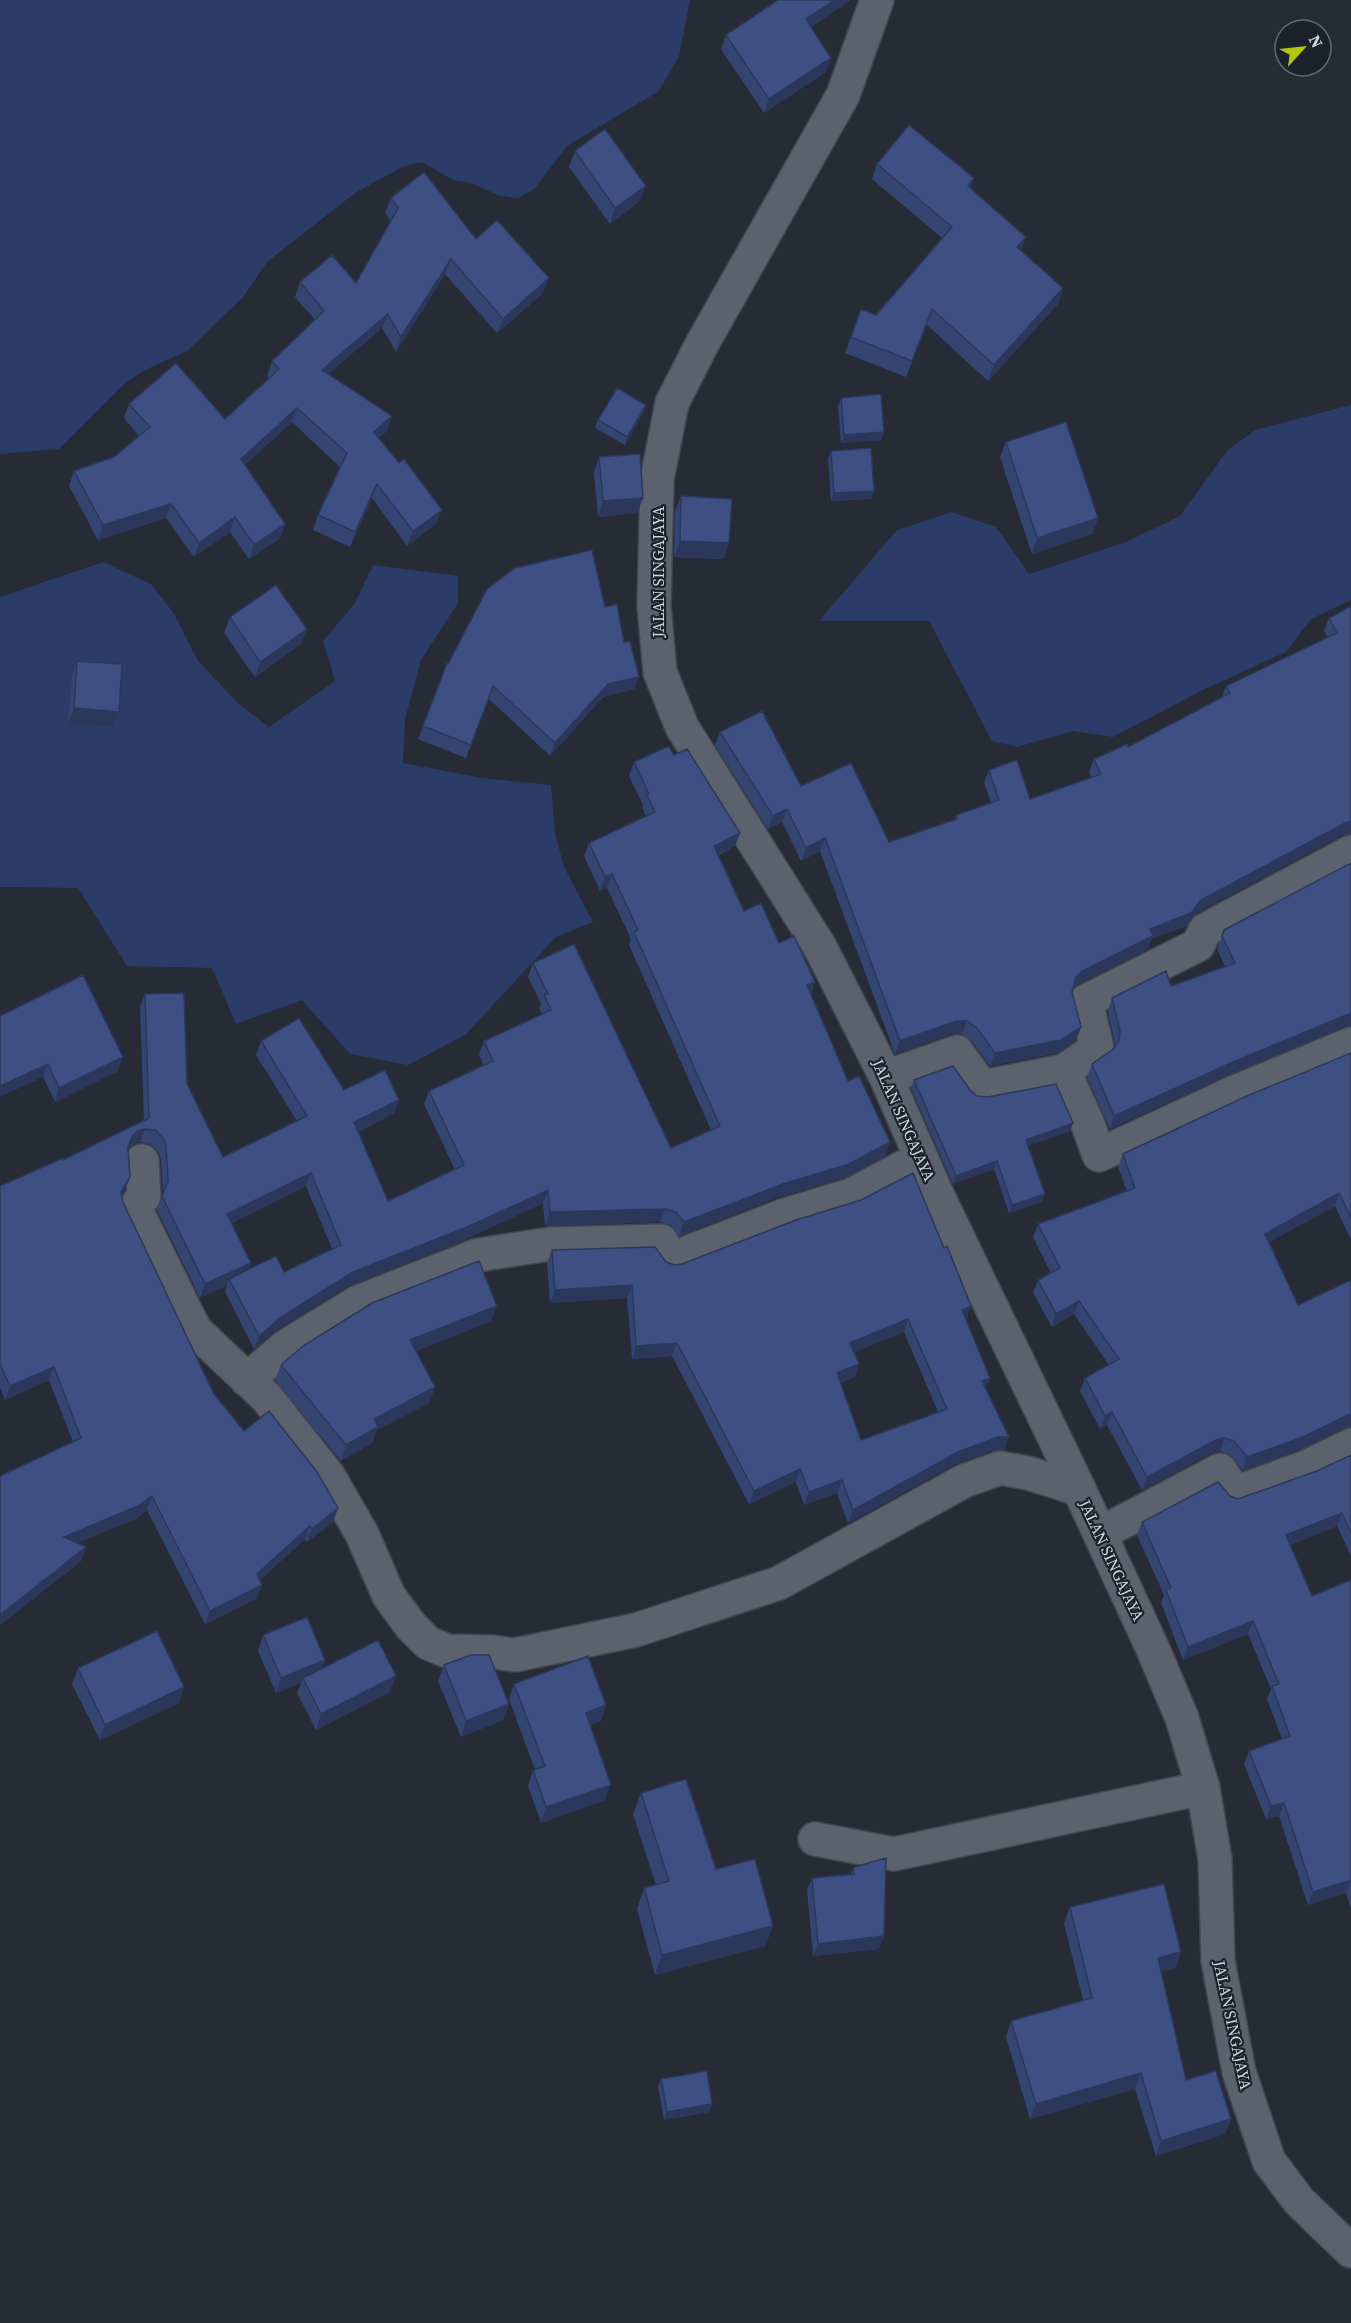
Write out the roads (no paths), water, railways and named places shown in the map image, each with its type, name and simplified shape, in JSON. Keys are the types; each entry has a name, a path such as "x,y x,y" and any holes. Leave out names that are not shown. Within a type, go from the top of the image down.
{"street":[{"name":"JALAN SINGAJAYA","path":"877,0 843,95 702,344 672,403 657,479 654,606 660,672 682,727 820,947 886,1077 921,1158 1100,1534 1182,1718 1203,1788 1215,1859 1218,1961 1239,2072 1269,2161 1299,2201 1351,2252"},
{"path":"886,1077 957,1052 982,1086 1064,1071 1097,1048 1086,1000 1198,945 1205,930 1351,852"},
{"path":"1064,1071 1099,1155 1235,1092 1351,1044"},
{"path":"247,1380 286,1346 358,1302 478,1255 550,1244 661,1241 671,1259 785,1215 851,1195 921,1158"},
{"path":"142,1161 144,1196 136,1204 136,1212 195,1330 267,1398 328,1475 362,1534 389,1596 411,1626 428,1643 447,1651 515,1655 636,1630 779,1582 964,1481 1000,1468 1028,1473 1079,1489"},
{"path":"1100,1534 1220,1470 1235,1493 1306,1467 1351,1445"},
{"path":"815,1839 894,1854 1203,1788"}]}
